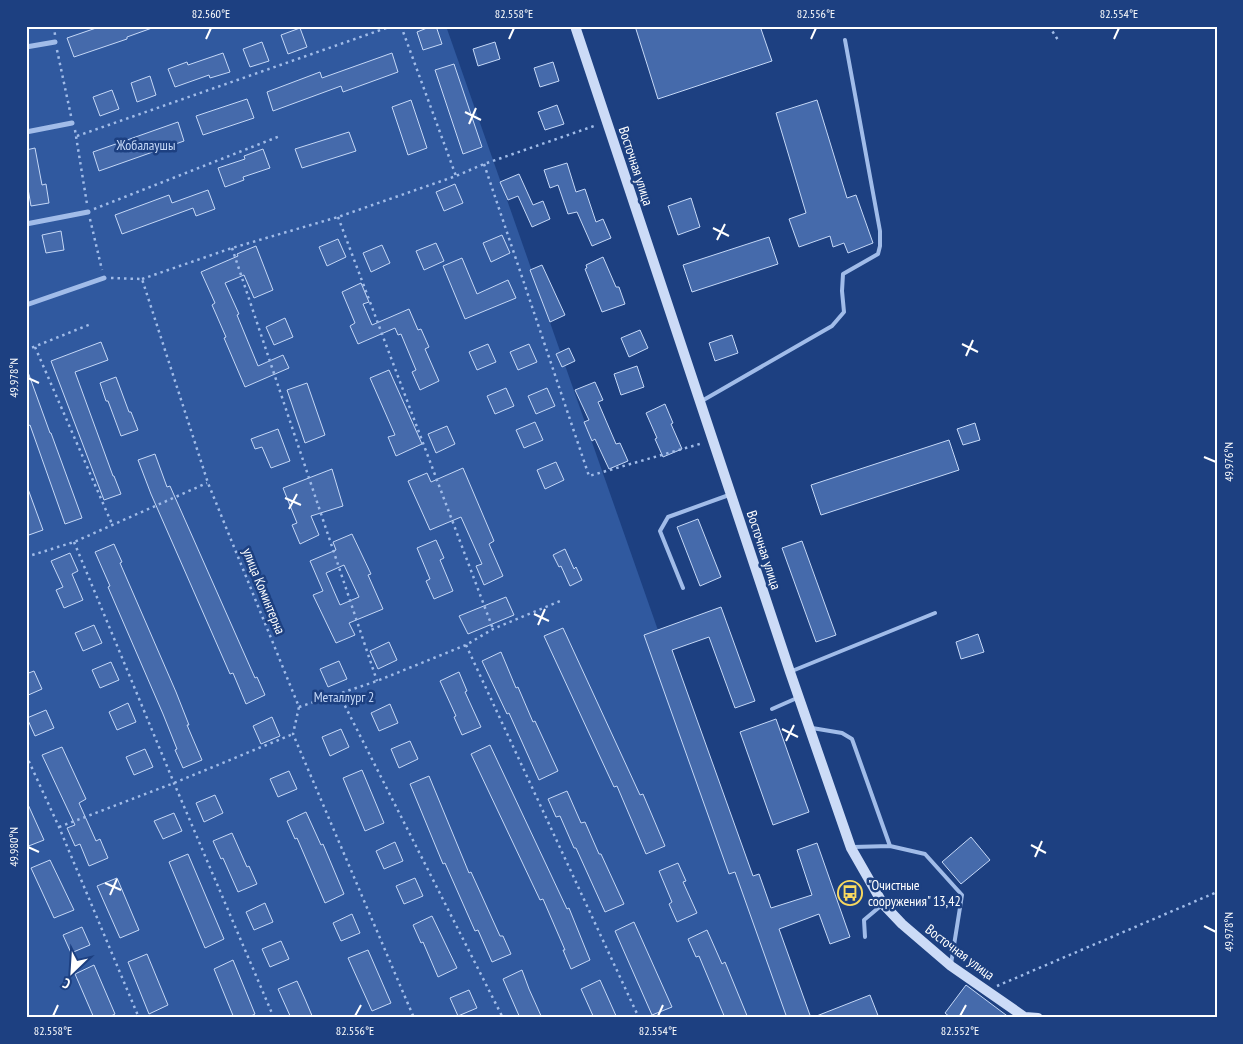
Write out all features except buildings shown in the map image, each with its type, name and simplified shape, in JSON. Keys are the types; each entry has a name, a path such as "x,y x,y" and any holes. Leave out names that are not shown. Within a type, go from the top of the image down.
{"main road":[{"name":"Восточная улица","path":"575,26 850,848 883,904 902,924 951,966 1026,1018 1038,1018"}],"street":[{"path":"26,47 56,42"},
{"path":"26,132 72,123"},
{"path":"26,224 88,212"},
{"path":"26,305 104,278"}],"lane":[{"path":"700,402 832,326 844,312 843,274 878,254 880,231 845,40"},
{"path":"683,588 660,531 668,517 731,494"},
{"path":"790,672 935,613"},
{"path":"772,709 799,697"},
{"path":"809,728 842,733 852,739 890,846"},
{"path":"850,848 890,846 924,854 962,895 951,966"},
{"path":"865,937 864,920 883,904"}],"path":[{"path":"54,26 72,123 77,136 88,212 104,278 142,279 232,248 338,217 607,121"},
{"path":"77,136 392,26"},
{"path":"401,26 456,176"},
{"path":"1049,26 1058,40"},
{"path":"88,212 280,136"},
{"path":"484,164 589,476 713,440"},
{"path":"338,217 493,629"},
{"path":"232,248 377,682"},
{"name":"улица Коминтерна","path":"142,279 208,483 299,707"},
{"path":"26,350 90,324"},
{"path":"35,346 112,524"},
{"path":"26,557 74,542 208,483"},
{"path":"74,542 274,1018"},
{"path":"414,1018 293,734 299,707 377,682 466,645 493,629 560,601"},
{"path":"466,645 639,1018"},
{"path":"339,694 502,1018"},
{"path":"59,827 174,783 293,734"},
{"path":"26,755 59,827 139,1018"},
{"path":"988,990 1217,892"}],"green space":[{"name":"Металлург 2","path":"26,26 446,26 794,1018 26,1018"}],"place":[{"name":"\"Очистные сооружения\" 13,42","path":"850,893"}],"park label":[{"name":"Жобалаушы","path":"146,145"}]}
